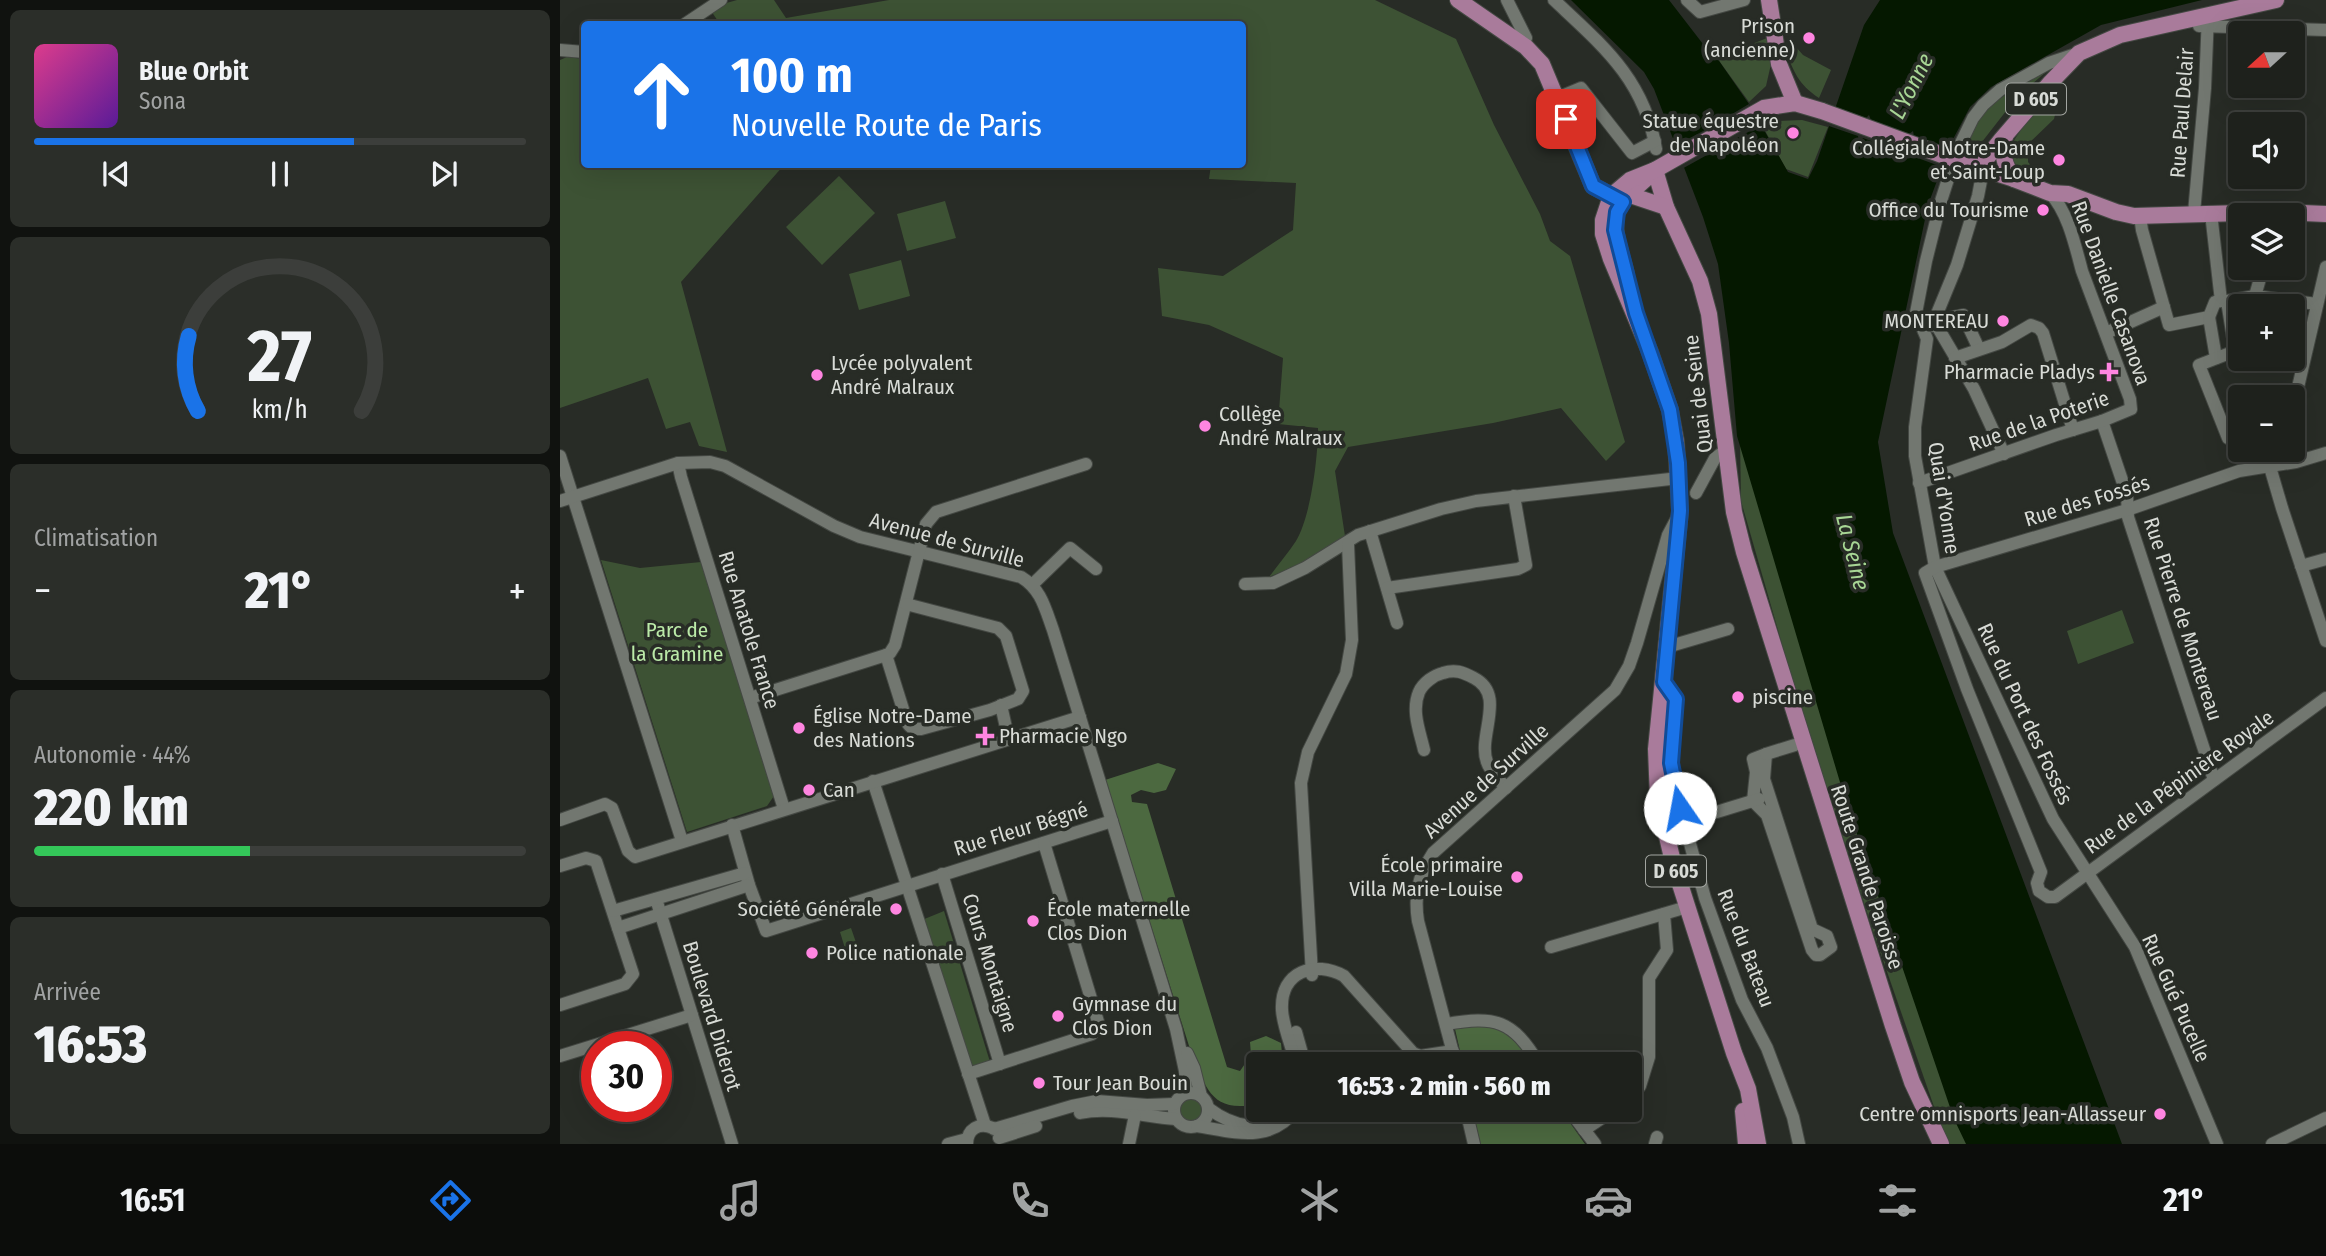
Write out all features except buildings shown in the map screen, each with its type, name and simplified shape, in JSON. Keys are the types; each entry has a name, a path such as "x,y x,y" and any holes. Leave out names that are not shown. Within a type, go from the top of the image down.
{"main road":[{"path":"1458,0 1522,45 1542,64 1593,186 1622,198 1662,205"},
{"path":"1769,0 1779,64 1796,103"},
{"name":"D 605","path":"1983,170 1986,159 2005,135 2079,53 2120,35 2175,22 2208,21 2276,0"},
{"path":"1773,105 1779,64"},
{"path":"1622,198 1630,180 1648,175 1754,113 1773,105 1796,103 2050,193 2074,196 2116,212 2140,216 2228,213"},
{"path":"2005,135 2002,151 2004,164 2014,179"},
{"name":"Quai de Seine","path":"1648,175 1700,281 1709,314 1734,512 1765,618"},
{"name":"D 605","path":"1622,198 1605,210 1603,234 1611,259 1636,313 1670,410 1679,478 1680,511 1656,749 1658,799 1687,906 1748,1089 1758,1144"},
{"path":"2305,214 2326,214"},
{"name":"Route Grande Paroisse","path":"1765,618 1893,1026 1912,1082 1941,1144"},
{"name":"D 605","path":"1734,1053 1743,1101 1746,1144"}],"street":[{"path":"690,21 721,0"},
{"path":"1507,0 1526,38 1522,45"},
{"path":"1554,0 1629,77 1639,94 1655,145 1632,153 1581,88 1557,98"},
{"path":"1692,4 1744,0"},
{"path":"2208,21 2326,30"},
{"name":"Rue Paul Delair","path":"2194,213 2208,21"},
{"path":"561,50 581,52"},
{"name":"Quai d'Yonne","path":"2055,897 2048,897 2039,891 2037,883 2041,872 1967,689 1925,576 1926,570 1935,567 1915,456 1915,427 1927,339 1916,313 1941,201 1957,151 1973,118 2000,90 2049,63 2079,53"},
{"path":"1927,339 1957,265 1978,197 1983,170"},
{"name":"Rue Danielle Casanova","path":"2050,193 2061,208 2130,399 2131,410"},
{"path":"2061,208 2074,196"},
{"path":"2211,213 2224,301 2235,351 2200,369 2228,438"},
{"path":"2140,216 2169,326 2209,317"},
{"path":"2298,385 2326,267"},
{"path":"2223,355 2209,317 2215,302 2228,300"},
{"path":"2305,302 2317,304"},
{"path":"2106,333 2164,307"},
{"path":"1934,321 1963,315 1979,349"},
{"path":"1934,321 1974,389 2004,454"},
{"path":"1955,358 2002,342 2031,325 2039,328 2073,430"},
{"name":"Rue de la Poterie","path":"1919,483 2131,410"},
{"name":"Rue Pierre de Montereau","path":"2102,421 2127,495 2127,510 2214,780"},
{"path":"1696,494 1715,458 1726,450"},
{"name":"Rue des Fossés","path":"1935,567 2127,510 2249,470 2296,462 2326,453"},
{"path":"560,456 682,841"},
{"name":"Avenue de Surville","path":"560,501 678,463 710,462 725,466 834,526 860,537 1021,577 1033,584 1041,596 1053,630 1176,1029 1185,1071 1186,1093"},
{"path":"2269,462 2326,641"},
{"name":"Rue Anatole France","path":"678,463 784,809"},
{"path":"750,698 890,653 895,645 926,524 936,512 1086,464"},
{"path":"1245,584 1273,583 1348,544 1358,535 1454,506 1514,496 1679,478"},
{"path":"1387,588 1518,569 1526,565 1514,496"},
{"name":"Avenue de Surville","path":"1453,1052 1418,921 1415,901 1423,868 1433,853 1615,690 1629,666 1668,535 1680,511"},
{"path":"1370,531 1397,623"},
{"path":"1312,972 1301,783 1308,752 1346,674 1352,640 1348,544"},
{"path":"1033,584 1070,548 1096,569"},
{"path":"2301,566 2326,559"},
{"name":"Rue du Port des Fossés","path":"1935,567 2053,819 2088,873"},
{"path":"1654,582 1673,588"},
{"path":"1650,601 1673,588"},
{"path":"886,655 907,722 914,729 990,710 1018,699 1023,691 1006,636 998,628 906,604"},
{"path":"1667,647 1728,629"},
{"path":"1424,750 1415,710 1419,691 1431,678 1441,673 1454,670 1463,672 1481,681 1488,692 1491,711 1484,749 1486,760 1507,788"},
{"name":"Rue du Bateau","path":"1664,682 1676,699 1671,763 1705,898 1742,1000 1767,1048 1793,1117 1799,1144"},
{"name":"Rue de la Pépinière Royale","path":"2055,897 2326,698"},
{"path":"1001,705 1007,733 1011,738"},
{"path":"560,820 605,804 612,808 628,851 635,857 1080,717"},
{"path":"1752,801 1756,772 1753,758 1795,745"},
{"path":"1752,801 1767,815 1812,950 1816,956 1820,955 1831,947 1827,936 1812,929 1764,779 1766,754"},
{"path":"873,781 968,1074 995,1134"},
{"path":"1684,822 1769,796"},
{"name":"Rue Fleur Bégné","path":"747,879 766,930 1112,821"},
{"path":"732,825 747,879"},
{"path":"968,1074 1092,1034 1099,1025 1044,843"},
{"path":"560,866 586,858 596,861 633,974 625,984 560,1005"},
{"name":"Rue Gué Pucelle","path":"2088,873 2136,947 2217,1144"},
{"name":"Cours Montaigne","path":"943,874 1000,1064"},
{"path":"613,911 747,879"},
{"path":"618,928 661,914 747,879"},
{"name":"Boulevard Diderot","path":"656,899 732,1144"},
{"path":"1551,947 1687,906"},
{"path":"1642,1079 1649,1056 1649,978 1667,950 1664,914"},
{"path":"1293,1052 1282,1010 1283,996 1288,985 1303,970 1312,972"},
{"path":"1302,1052 1290,1010 1291,998 1301,981 1312,972"},
{"name":"Avenue de Surville","path":"1312,972 1339,982 1403,1052"},
{"path":"560,1056 692,1015"},
{"path":"1446,1024 1478,1019 1496,1022 1511,1030 1532,1052"},
{"name":"Avenue de Surville","path":"1176,1029 1208,1108"},
{"path":"1176,1119 1174,1104 1181,1095 1191,1092 1201,1096"},
{"path":"995,1134 1072,1105 1097,1101 1174,1104"},
{"path":"1198,1126 1206,1119 1208,1108 1229,1122 1250,1126 1268,1122"},
{"path":"948,1144 967,1141 972,1130 995,1134 1092,1110 1176,1119 1186,1127 1198,1126 1238,1135 1268,1132 1284,1122"},
{"path":"1129,1144 1135,1115"},
{"path":"2273,1144 2326,1118"},
{"path":"1469,1122 1474,1144"},
{"path":"1578,1122 1595,1144"},
{"path":"1584,1130 1596,1122"}],"green space":[{"path":"737,0 774,0 786,18 889,0 1375,0 1456,39 1494,125 1540,214 1550,241 1570,256 1625,442 1606,461 1561,408 1493,423 1348,447 1335,471 1345,536 1312,560 1269,577 1296,541 1306,517 1315,470 1318,428 1278,424 1283,358 1209,325 1162,316 1158,268 1223,276 1293,230 1296,183 1209,179 1211,168 1246,168 1246,21 718,21 709,8"},
{"path":"1767,38 1771,64 1766,86 1749,102 1717,58"},
{"path":"1788,38 1803,55 1831,70 1819,98 1806,88 1794,71 1785,49"},
{"path":"567,57 581,59 581,168 781,168 681,282 727,452 699,446 690,422 666,429 648,378 560,408 560,60"},
{"path":"2046,72 2017,97 1978,147 1968,150 1977,122 1986,111 2020,85"},
{"path":"2060,93 2054,119 2028,144 2028,162 2038,175 2019,167 2008,151 2037,110"},
{"path":"1802,120 1828,127 1808,177 1786,169 1763,127 1778,121"},
{"path":"839,176 875,213 822,265 786,227"},
{"path":"945,201 956,238 907,251 897,214"},
{"path":"901,260 910,296 859,310 849,274"},
{"path":"1740,438 1971,1144 1947,1144 1876,940 1792,679 1741,501"},
{"name":"Parc de la Gramine","path":"601,560 640,568 701,562 774,796 767,806 687,832"},
{"path":"2122,610 2134,643 2078,664 2067,631"},
{"path":"1158,763 1176,769 1166,790 1154,793 1141,790 1131,795 1132,802 1147,804 1227,1067 1240,1071 1246,1062 1246,1106 1229,1105 1220,1101 1206,1086 1201,1075 1190,1049 1105,780"},
{"path":"944,911 990,1062 970,1067 922,920"},
{"path":"851,928 860,954 848,958 840,932"},
{"path":"1489,1025 1518,1040 1526,1052 1460,1052 1455,1029"},
{"path":"1266,1036 1281,1043 1282,1052 1251,1052 1250,1042"},
{"path":"1191,1097 1202,1104 1203,1109 1196,1120 1191,1121 1180,1114 1179,1109 1186,1098"},
{"path":"1475,1122 1569,1122 1585,1144 1480,1144"}],"water":[{"path":"1571,0 1669,0 1713,57 1717,58 1749,104 1788,172 1808,179 1817,161 1864,25 1880,0 2202,0 2101,25 1991,87 1970,107 1951,143 1928,205 1878,442 1893,533 2122,1144 1966,1144 1954,1119 1845,799 1737,436 1729,343 1718,264 1703,217 1654,89 1644,72"}],"pier":[{"path":"1749,104 1761,125 1721,147 1721,152 1716,150 1680,170 1671,148 1705,130 1705,124 1710,127"},
{"path":"1833,106 1866,118 1869,115 1871,120 1909,134 1913,131 1914,136 1949,149 1951,143 1955,144 1943,174 1940,173 1942,167 1907,154 1903,157 1901,152 1863,138 1859,141 1858,136 1826,125"}],"place":[{"name":"Prison (ancienne)","path":"1809,38"},
{"name":"Statue équestre de Napoléon","path":"1793,133"},
{"name":"Collégiale Notre-Dame et Saint-Loup","path":"2059,160"},
{"name":"Office du Tourisme","path":"2043,210"},
{"name":"MONTEREAU","path":"2003,321"},
{"name":"Pharmacie Pladys","path":"2109,372"},
{"name":"Lycée polyvalent André Malraux","path":"817,375"},
{"name":"Collège André Malraux","path":"1205,426"},
{"name":"piscine","path":"1738,697"},
{"name":"Église Notre-Dame des Nations","path":"799,728"},
{"name":"Pharmacie Ngo","path":"985,736"},
{"name":"Can","path":"809,790"},
{"name":"École primaire Villa Marie-Louise","path":"1517,877"},
{"name":"Société Générale","path":"896,909"},
{"name":"École maternelle Clos Dion","path":"1033,921"},
{"name":"Police nationale","path":"812,953"},
{"name":"Gymnase du Clos Dion","path":"1058,1016"},
{"name":"Tour Jean Bouin","path":"1039,1083"},
{"name":"Centre omnisports Jean-Allasseur","path":"2160,1114"}],"route":[{"path":"1566,119 1593,186 1623,202 1617,212 1615,230 1636,313 1670,410 1676,442 1680,511 1664,682 1676,699 1671,763 1680,808"}],"water label":[{"name":"L'Yonne","path":"1911,86"},
{"name":"La Seine","path":"1853,552"}]}
